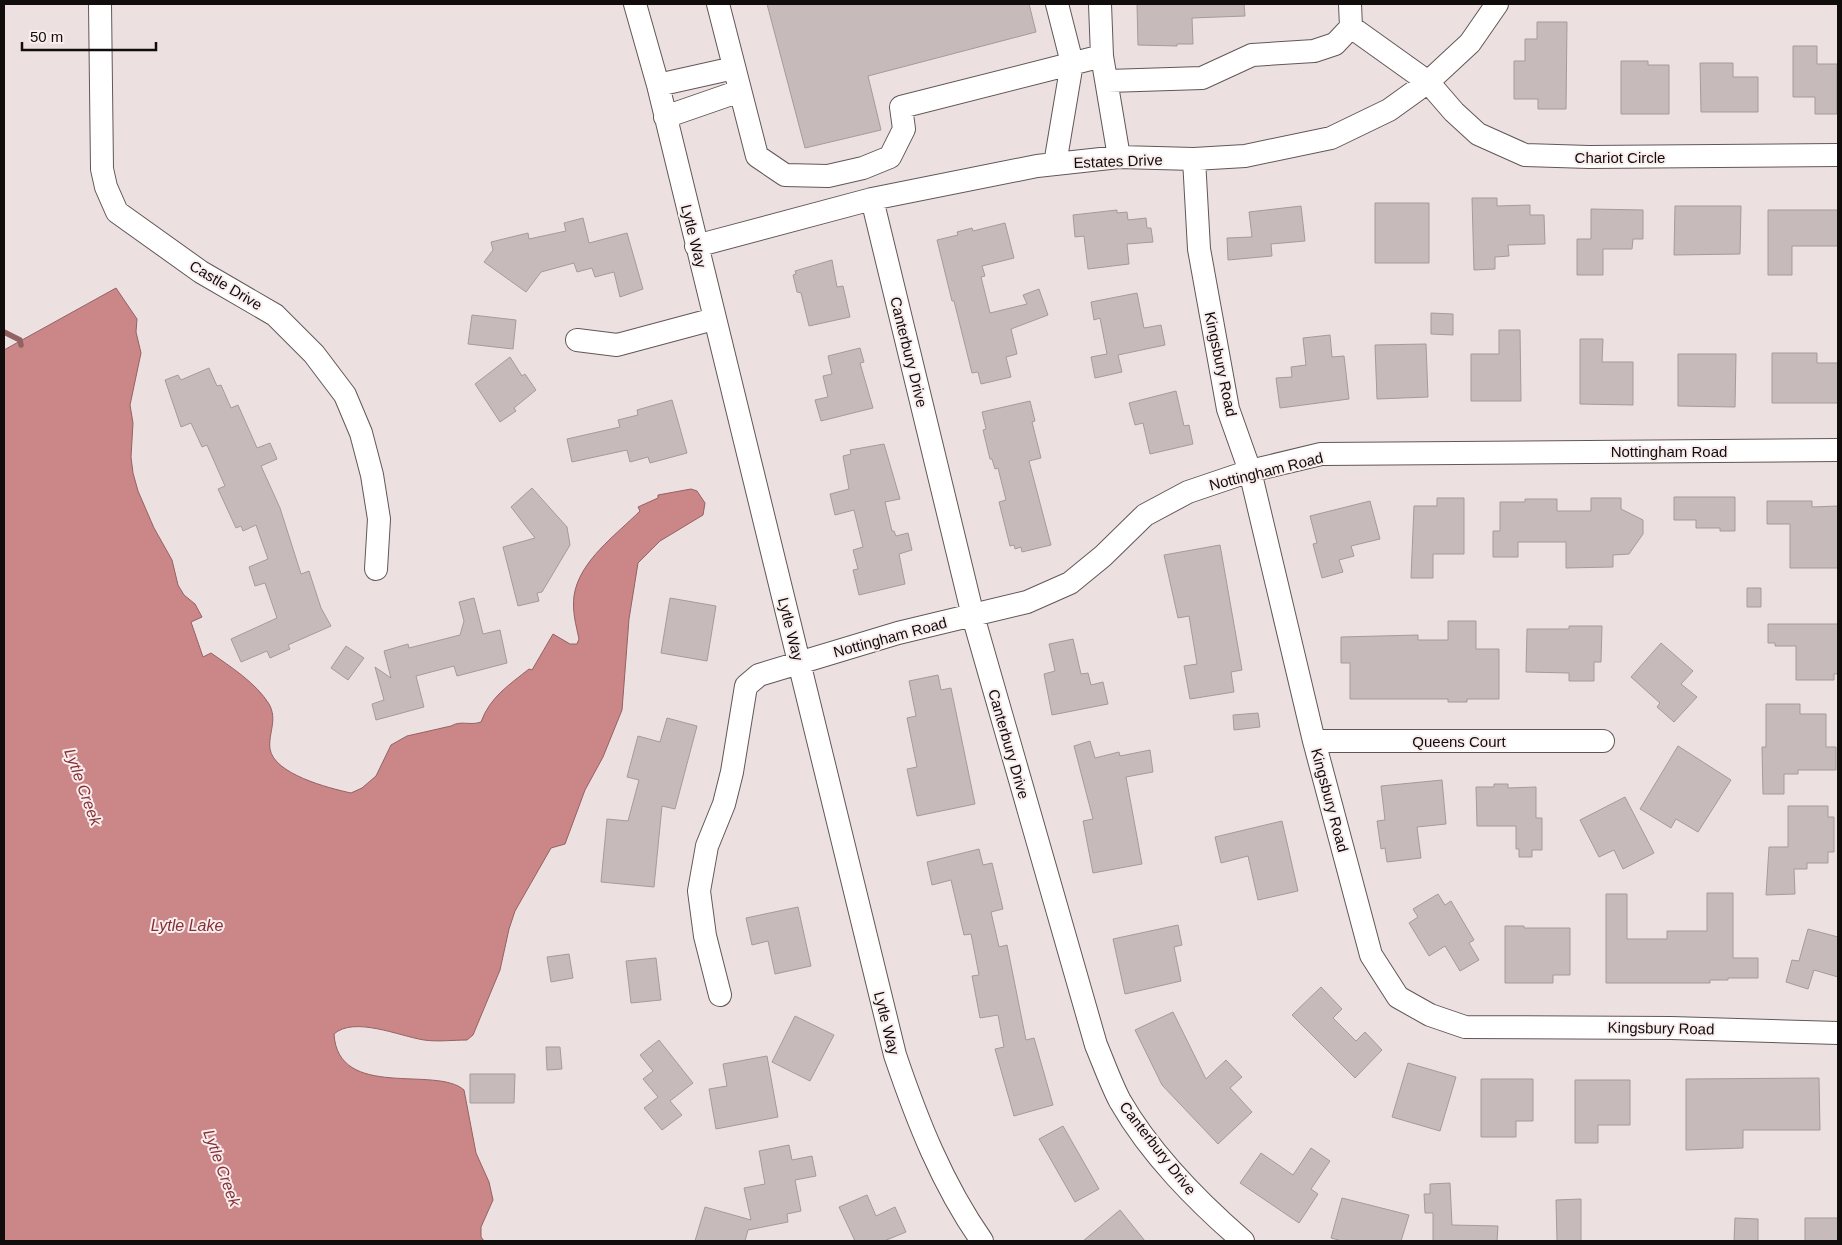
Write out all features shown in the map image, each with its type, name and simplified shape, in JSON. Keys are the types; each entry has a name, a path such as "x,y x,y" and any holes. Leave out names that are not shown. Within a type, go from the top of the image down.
{"street":[{"name":"Castle Drive","path":"100,4 102,169 106,187 117,212 201,272 275,315 314,354 345,395 361,433 372,475 379,519 376,569"},
{"name":"Lytle Way","path":"635,4 658,85 894,1054 915,1113 939,1168 970,1224 982,1241"},
{"path":"718,4 758,156 785,175 828,176 863,168 890,157 904,129 901,107 1102,56"},
{"path":"1055,164 1072,63 1057,4"},
{"path":"1100,4 1102,56 1108,81 1119,157"},
{"path":"1335,44 1351,27 1350,4"},
{"name":"Estates Drive","path":"696,246 872,199 1055,164 1119,157 1194,159 1245,156 1331,138 1389,110 1428,82 1470,43 1498,4"},
{"name":"Chariot Circle","path":"1351,27 1428,82 1454,112 1478,134 1525,155 1589,157 1838,155"},
{"path":"1108,81 1202,78 1252,55 1314,51 1335,44 1377,45"},
{"path":"658,85 734,68"},
{"path":"665,116 740,91"},
{"name":"Kingsbury Road","path":"1194,159 1199,249 1228,410 1250,471 1314,741 1371,955 1398,996 1422,1010 1465,1027 1671,1028 1838,1033"},
{"name":"Canterbury Drive","path":"872,199 973,616 1096,1045 1120,1101 1143,1134 1178,1178 1216,1218 1243,1241"},
{"path":"577,340 617,345 714,319"},
{"name":"Nottingham Road","path":"720,995 705,936 699,891 707,846 724,804 730,780 746,686 759,675 898,633 1027,602 1070,583 1145,515 1188,492 1250,471 1321,454 1838,450"},
{"name":"Queens Court","path":"1314,741 1603,741"}],"water":[{"name":"Lytle Lake","path":"116,288 137,319 136,332 141,353 130,405 133,423 131,457 133,473 138,491 154,528 172,560 178,585 184,595 195,604 202,617 191,622 203,657 211,653 243,676 264,696 272,710 273,716 270,749 274,758 281,766 291,773 329,788 351,793 362,788 376,776 391,745 407,736 458,723 481,722 489,705 495,698 529,669 532,670 553,634 570,644 577,644 579,639 575,618 574,596 577,583 583,571 600,549 640,511 638,507 658,498 658,495 691,489 697,491 705,503 703,515 660,541 638,563 629,619 622,710 603,757 585,790 565,844 551,848 515,911 500,970 473,1035 467,1040 429,1041 365,1027 343,1029 334,1034 340,1055 352,1068 370,1075 451,1083 464,1090 476,1153 489,1182 493,1200 481,1227 481,1237 484,1241 4,1241 4,350"}],"building":[{"path":"767,4 1029,4 1036,32 868,76 881,130 805,148"},
{"path":"1137,4 1244,4 1245,16 1192,18 1193,44 1177,44 1177,46 1138,45"},
{"path":"1537,22 1567,22 1566,109 1538,109 1538,99 1514,99 1514,61 1525,61 1525,39 1537,39"},
{"path":"1793,46 1817,46 1817,64 1837,64 1837,114 1815,114 1815,97 1793,97"},
{"path":"1621,61 1648,61 1648,65 1669,65 1669,114 1621,114"},
{"path":"1700,63 1733,63 1733,77 1758,77 1758,112 1701,112"},
{"path":"1472,198 1497,198 1497,206 1530,205 1530,215 1544,215 1545,244 1508,245 1509,256 1495,257 1495,269 1474,270"},
{"path":"1375,203 1429,203 1429,263 1375,263"},
{"path":"1301,206 1305,241 1271,244 1272,256 1228,260 1227,238 1252,237 1249,212"},
{"path":"1675,206 1741,206 1740,254 1674,255"},
{"path":"1591,209 1643,210 1643,239 1633,239 1632,249 1603,249 1603,275 1577,275 1577,239 1591,239"},
{"path":"1117,210 1117,213 1127,212 1128,220 1146,218 1147,228 1151,228 1153,242 1127,244 1129,264 1088,269 1084,236 1075,237 1073,215"},
{"path":"1768,210 1838,210 1838,246 1792,246 1792,275 1768,275"},
{"path":"583,218 589,243 627,233 643,289 620,297 614,272 595,277 592,268 577,272 574,263 541,272 526,292 484,262 493,250 491,242 528,233 529,239 566,231 564,223"},
{"path":"1005,223 1014,258 982,266 985,276 981,277 990,313 1027,304 1023,295 1039,289 1048,315 1011,329 1017,354 1006,357 1011,377 981,384 978,372 972,373 937,240 958,235 957,232 972,228 973,231"},
{"path":"832,260 837,287 843,286 850,317 809,326 801,293 797,292 793,275 796,274 795,271"},
{"path":"1137,293 1144,328 1161,325 1165,345 1118,355 1122,372 1095,378 1091,357 1107,354 1100,318 1094,320 1091,302"},
{"path":"1431,313 1453,314 1453,335 1431,334"},
{"path":"472,315 516,320 513,349 468,344"},
{"path":"1499,330 1520,330 1521,401 1471,401 1471,354 1499,354"},
{"path":"1330,335 1332,357 1344,356 1349,399 1280,408 1276,378 1292,377 1291,367 1306,365 1303,338"},
{"path":"1580,339 1603,339 1602,362 1633,362 1633,405 1580,404"},
{"path":"1426,344 1428,397 1377,399 1375,345"},
{"path":"860,348 864,362 860,363 873,408 821,421 815,400 828,397 823,376 832,374 828,356"},
{"path":"1772,353 1817,353 1817,363 1838,363 1838,403 1772,403"},
{"path":"1678,354 1736,354 1735,407 1678,406"},
{"path":"510,357 522,376 525,374 536,390 514,408 516,411 500,422 475,384"},
{"path":"209,368 217,386 221,385 231,408 238,405 257,448 270,443 277,459 261,466 280,508 301,574 309,571 321,608 331,626 288,645 290,649 270,658 267,651 241,662 231,639 277,618 265,583 255,586 249,567 268,559 256,525 243,531 241,526 236,528 218,489 225,486 207,445 202,447 191,423 181,427 165,380 178,375 181,380"},
{"path":"1176,391 1184,426 1189,425 1193,444 1150,454 1143,423 1135,425 1129,403"},
{"path":"672,400 687,453 650,463 648,457 630,462 627,450 572,462 567,439 620,427 618,420 638,415 637,410"},
{"path":"1030,401 1035,421 1032,422 1041,458 1029,461 1051,545 1022,552 1021,547 1015,549 1014,545 1010,546 999,502 1006,500 998,468 995,469 992,459 990,459 983,430 986,429 982,412"},
{"path":"884,444 900,499 885,502 892,531 894,531 896,536 908,533 912,550 899,554 905,584 859,595 853,570 858,569 853,550 863,547 854,510 835,515 830,494 849,489 843,456 851,454 850,450"},
{"path":"532,488 567,527 570,545 542,592 537,593 539,601 518,606 503,547 535,538 511,507"},
{"path":"1674,497 1735,497 1735,531 1720,531 1720,528 1696,528 1696,520 1674,520"},
{"path":"1437,498 1464,498 1464,554 1433,554 1433,578 1411,578 1414,506 1437,506"},
{"path":"1591,498 1621,498 1621,509 1643,520 1643,534 1629,554 1613,555 1613,567 1566,568 1566,542 1518,542 1518,557 1493,557 1493,531 1500,531 1500,502 1525,502 1525,499 1557,499 1557,511 1591,511"},
{"path":"1370,501 1380,539 1351,546 1354,556 1339,560 1343,572 1322,578 1313,544 1317,543 1310,516"},
{"path":"1767,501 1812,501 1812,507 1838,506 1838,568 1790,568 1790,524 1767,524"},
{"path":"1220,545 1242,670 1231,672 1234,692 1190,699 1184,666 1197,664 1189,616 1178,618 1164,555"},
{"path":"1747,588 1761,588 1761,607 1747,607"},
{"path":"474,598 483,634 500,630 507,663 457,676 454,666 416,676 424,707 376,720 372,704 384,700 375,667 391,678 384,651 408,644 409,648 460,635 464,621 459,602"},
{"path":"670,598 716,606 707,661 661,653"},
{"path":"1448,621 1476,621 1476,649 1499,649 1499,699 1467,699 1467,702 1448,702 1448,699 1350,699 1350,663 1341,663 1341,637 1418,635 1418,640 1448,640"},
{"path":"1768,624 1838,624 1838,674 1834,674 1834,680 1796,680 1796,646 1775,646 1775,643 1768,643"},
{"path":"1569,626 1602,626 1601,662 1594,662 1594,681 1569,681 1569,673 1526,672 1527,629 1569,629"},
{"path":"1073,639 1081,674 1088,673 1091,685 1103,682 1108,704 1052,715 1044,674 1055,671 1049,644"},
{"path":"1661,643 1693,671 1681,684 1697,697 1674,722 1657,707 1660,703 1631,677"},
{"path":"346,646 364,658 348,680 331,668"},
{"path":"938,675 941,690 951,688 975,804 917,816 907,769 917,767 907,718 916,716 909,681"},
{"path":"1766,704 1800,704 1800,714 1826,714 1826,747 1836,747 1836,770 1798,770 1798,774 1784,774 1784,794 1763,794 1762,747 1766,747"},
{"path":"1258,713 1260,727 1234,730 1233,715"},
{"path":"667,718 697,726 675,809 662,806 654,887 601,882 607,819 628,821 639,780 627,777 638,736 660,742"},
{"path":"1090,741 1095,758 1119,752 1120,756 1150,750 1153,772 1126,777 1142,864 1093,873 1083,821 1093,819 1074,746"},
{"path":"1678,746 1731,780 1698,832 1676,819 1671,828 1640,809"},
{"path":"1442,780 1446,824 1417,827 1421,858 1387,862 1385,848 1381,849 1377,821 1385,820 1381,786"},
{"path":"1494,784 1508,784 1508,788 1536,787 1536,818 1542,818 1542,850 1532,850 1532,857 1519,857 1519,849 1516,849 1516,826 1477,826 1476,787 1494,787"},
{"path":"1625,797 1654,853 1623,869 1614,850 1599,857 1580,820"},
{"path":"1788,806 1828,806 1828,817 1834,817 1834,852 1828,852 1828,863 1807,863 1807,869 1794,869 1795,894 1766,895 1769,847 1788,847"},
{"path":"1282,821 1298,891 1258,900 1248,856 1221,863 1215,837"},
{"path":"979,849 983,865 992,863 1003,909 991,912 999,947 1007,945 1026,1040 1034,1038 1053,1105 1014,1116 995,1049 1004,1047 998,1015 980,1018 972,976 979,975 971,934 964,935 951,880 932,885 927,862"},
{"path":"1707,893 1733,893 1733,958 1758,958 1758,978 1728,978 1728,980 1710,980 1710,983 1606,983 1606,894 1627,894 1627,939 1667,939 1667,931 1707,931"},
{"path":"1438,894 1445,905 1451,901 1474,940 1469,943 1479,960 1460,971 1445,946 1429,956 1409,923 1418,917 1413,909"},
{"path":"798,907 811,966 775,974 768,941 752,945 746,918"},
{"path":"1178,925 1182,945 1174,947 1181,981 1125,994 1113,939"},
{"path":"1505,926 1570,928 1570,975 1553,975 1553,983 1505,983"},
{"path":"1808,929 1838,937 1838,977 1814,970 1808,989 1786,982 1792,960 1799,961"},
{"path":"569,954 573,978 551,982 547,957"},
{"path":"656,958 661,1000 631,1003 626,961"},
{"path":"1321,987 1342,1009 1333,1018 1356,1041 1365,1032 1382,1050 1355,1078 1292,1015"},
{"path":"1173,1012 1206,1079 1226,1060 1242,1077 1230,1088 1252,1112 1218,1144 1162,1085 1135,1030"},
{"path":"795,1016 834,1035 810,1081 772,1062"},
{"path":"659,1040 693,1083 670,1101 682,1115 662,1130 644,1108 658,1097 643,1079 653,1071 640,1055"},
{"path":"546,1047 560,1047 562,1069 547,1070"},
{"path":"767,1056 778,1117 716,1129 709,1089 727,1086 723,1064"},
{"path":"1408,1063 1456,1077 1440,1131 1392,1117"},
{"path":"470,1074 515,1074 514,1103 470,1103"},
{"path":"1819,1078 1820,1130 1743,1130 1743,1148 1686,1150 1686,1079"},
{"path":"1481,1079 1533,1079 1533,1121 1516,1121 1516,1137 1481,1137"},
{"path":"1575,1080 1630,1080 1630,1125 1598,1125 1598,1143 1575,1143"},
{"path":"1063,1126 1099,1189 1075,1202 1039,1139"},
{"path":"789,1145 792,1160 812,1156 816,1176 795,1180 801,1211 787,1214 788,1222 748,1230 745,1241 695,1241 705,1207 751,1220 744,1188 765,1184 759,1151"},
{"path":"1311,1148 1330,1161 1311,1189 1318,1194 1299,1223 1240,1183 1261,1153 1293,1175"},
{"path":"1450,1183 1452,1225 1498,1226 1497,1241 1433,1241 1433,1213 1425,1213 1424,1194 1430,1194 1430,1184"},
{"path":"867,1195 876,1216 895,1207 906,1232 884,1241 855,1241 839,1207"},
{"path":"1342,1198 1409,1215 1401,1241 1342,1241 1331,1238"},
{"path":"1581,1199 1581,1241 1557,1241 1556,1200"},
{"path":"1120,1210 1145,1241 1083,1241"},
{"path":"1735,1218 1758,1219 1758,1241 1734,1241"},
{"path":"1805,1218 1838,1218 1838,1241 1805,1241"}],"waterway":[{"name":"Lytle Creek","path":"4,332 20,340 21,345"}]}
